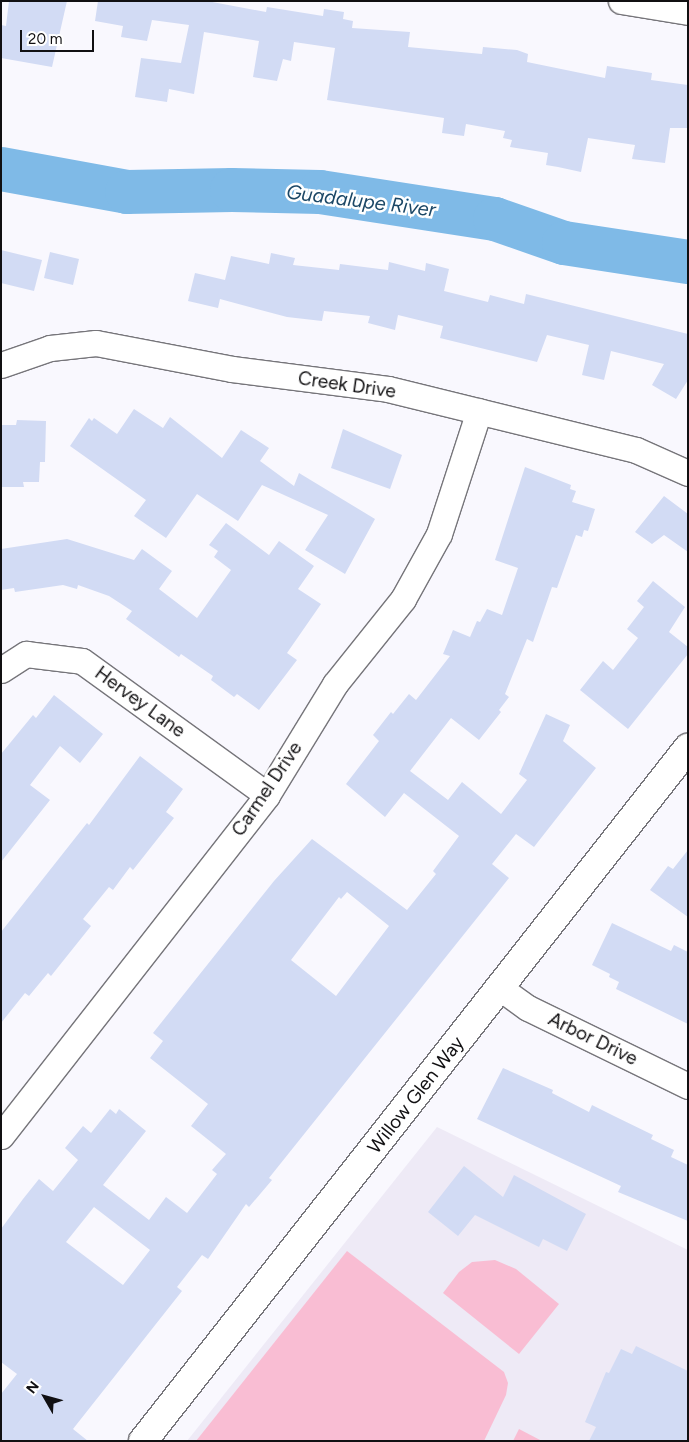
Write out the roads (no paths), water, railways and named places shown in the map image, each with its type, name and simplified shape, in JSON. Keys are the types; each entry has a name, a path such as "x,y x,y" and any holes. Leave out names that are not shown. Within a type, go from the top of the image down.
{"street":[{"path":"621,1 688,12"},
{"name":"Creek Drive","path":"1,364 50,348 96,343 232,369 388,389 636,450 688,473"},
{"name":"Carmel Drive","path":"1,1136 268,795 335,684 403,599 439,534 479,411"},
{"name":"Hervey Lane","path":"1,670 26,654 82,661 268,795"},
{"name":"Willow Glen Way","path":"144,1441 688,748"},
{"name":"Arbor Drive","path":"500,988 528,1008 688,1086"}],"waterway":[{"name":"Guadalupe River","path":"1,169 127,192 232,190 320,192 495,219 564,243 688,262"}]}
